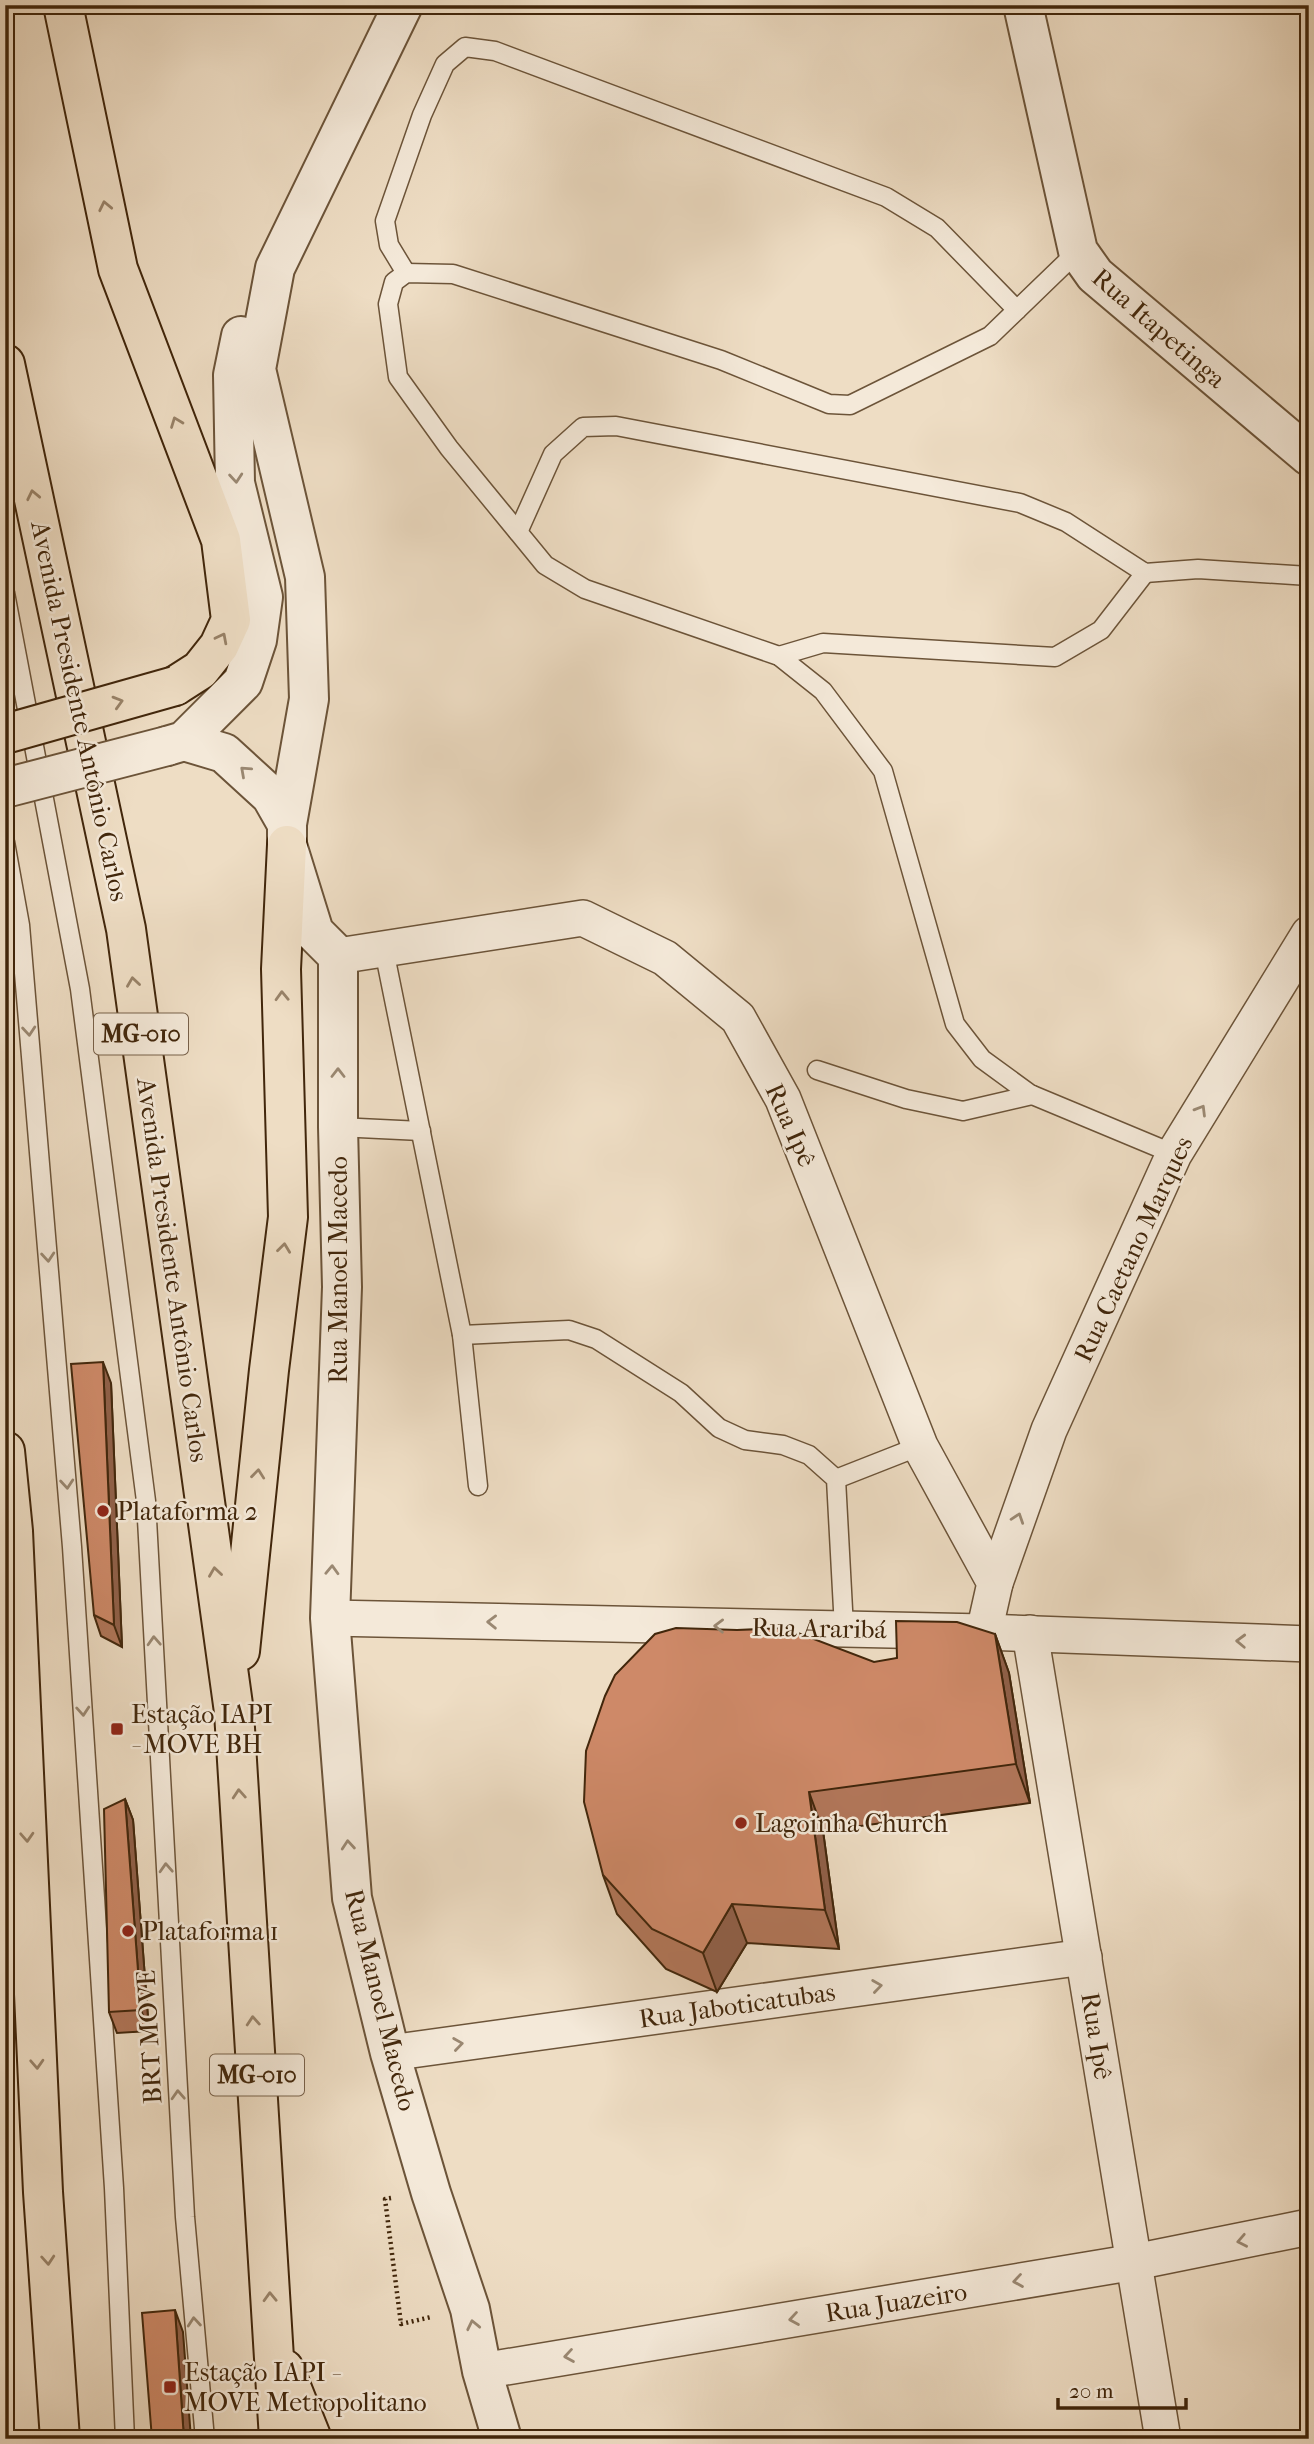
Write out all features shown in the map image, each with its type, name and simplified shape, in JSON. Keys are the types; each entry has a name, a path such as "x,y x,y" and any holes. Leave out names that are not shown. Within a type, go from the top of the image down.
{"highway":[{"path":"5,734 175,686 200,670 219,646 231,621 221,540 118,269 63,5"},
{"name":"Avenida Presidente Antônio Carlos","path":"5,364 126,929 234,1712 279,2439"},
{"path":"234,1712 269,1370 288,1217 281,969 287,834"},
{"path":"6,1460 10,1586 43,2192 60,2439"},
{"path":"271,2339 312,2439"}],"street":[{"path":"287,834 309,699 305,577 256,369 275,268 403,5"},
{"name":"Rua Itapetinga","path":"1023,5 1078,251 1095,275 1309,456"},
{"path":"175,744 243,682 257,640 263,597 235,483 233,375 252,276 300,189 348,121"},
{"path":"5,789 175,744 224,753 271,796 287,834 314,932 338,956"},
{"name":"Rua Ipê","path":"338,956 583,918 666,958 738,1018 783,1099 920,1446 995,1583"},
{"name":"Rua Caetano Marques","path":"995,1583 1049,1430 1174,1154 1309,934"},
{"name":"Rua Manoel Macedo","path":"338,956 342,1287 330,1618 352,1898 390,2053 431,2193 470,2309 482,2371 502,2439"},
{"path":"984,1632 995,1583"},
{"name":"Rua Araribá","path":"330,1618 844,1628 1309,1644"},
{"name":"Rua Ipê","path":"1030,1633 1163,2439"},
{"name":"Rua Jaboticatubas","path":"390,2053 1084,1957"},
{"name":"Rua Juazeiro","path":"482,2371 1135,2262 1309,2227"}],"lane":[{"path":"406,273 389,245 385,221 422,115 445,64 465,47 495,51 886,197 937,228 1017,310"},
{"path":"1078,251 990,336 850,405 829,404 721,360 453,274 406,273 394,282 388,304 397,377 449,448 545,565 585,589 779,656 823,691 883,771 955,1024 982,1059 1032,1095 1174,1154"},
{"path":"518,532 553,454 583,428 616,426 1020,503 1066,522 1145,573 1198,569 1309,576"},
{"path":"779,656 823,643 1055,657 1101,630 1145,573"},
{"name":"BRT MOVE","path":"5,593 80,989 146,1501 185,2217 205,2439"},
{"name":"BRT MOVE","path":"5,842 20,925 72,1547 114,2188 125,2439"},
{"path":"384,950 462,1335 478,1486"},
{"path":"817,1070 906,1100 963,1111 1032,1095"},
{"path":"338,1128 421,1131"},
{"path":"462,1335 569,1330 596,1339 681,1393 719,1428 745,1440 783,1445 809,1455 836,1479 844,1628"},
{"path":"836,1479 920,1446"}],"path":[{"path":"385,2199 401,2324 470,2309"}],"building":[{"name":"Plataforma 2","path":"103,1362 114,1625 94,1615 71,1364"},
{"name":"Lagoinha Church","path":"896,1621 957,1622 995,1634 1016,1764 809,1792 825,1910 732,1904 703,1953 652,1929 603,1875 584,1802 586,1751 615,1675 655,1634 676,1628 785,1628 874,1662 897,1658"},
{"name":"Plataforma 1","path":"125,1799 141,2010 109,2012 104,1809"},
{"name":"Estação IAPI - MOVE Metropolitano","path":"175,2310 184,2439 152,2439 142,2313"}],"place":[{"name":"Plataforma 2","path":"103,1511"},
{"name":"Estação IAPI - MOVE BH","path":"117,1729"},
{"name":"Lagoinha Church","path":"741,1823"},
{"name":"Plataforma 1","path":"128,1931"},
{"name":"Estação IAPI - MOVE Metropolitano","path":"170,2387"}]}
